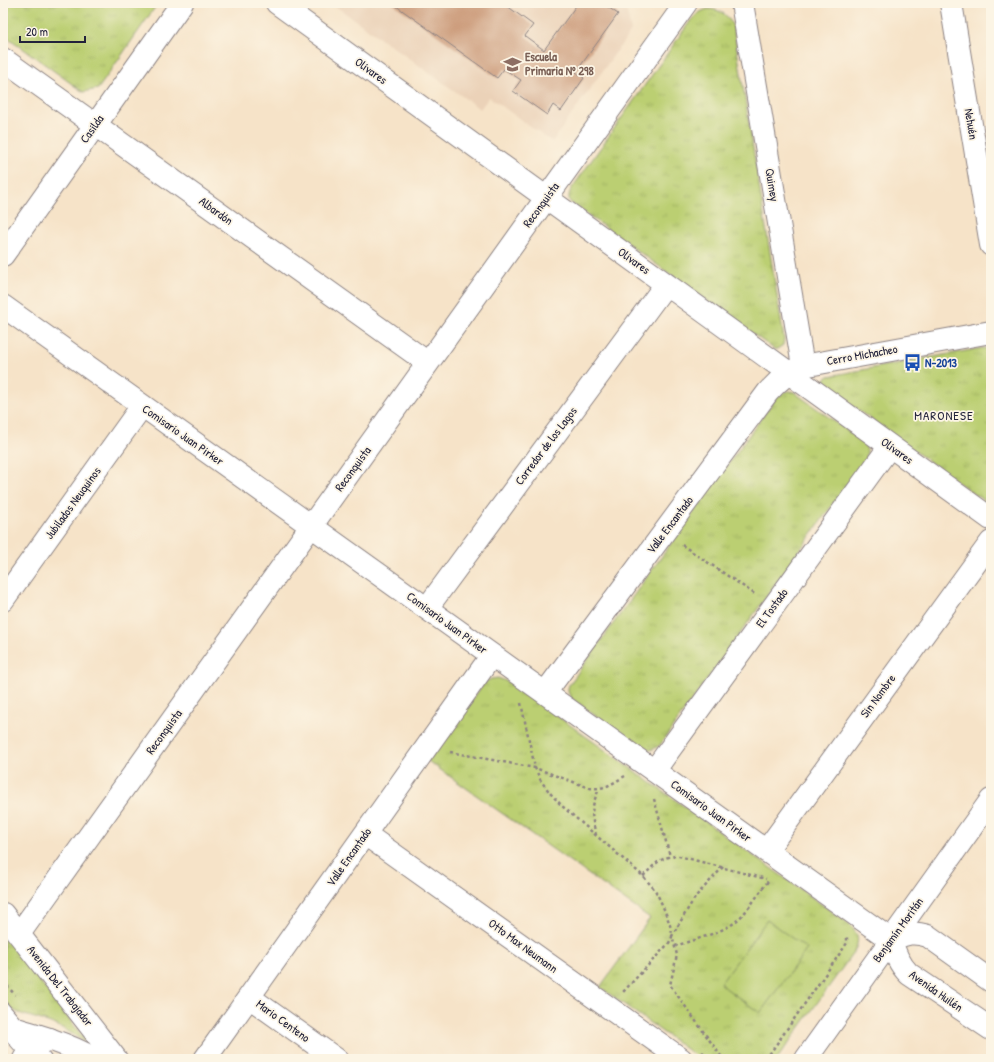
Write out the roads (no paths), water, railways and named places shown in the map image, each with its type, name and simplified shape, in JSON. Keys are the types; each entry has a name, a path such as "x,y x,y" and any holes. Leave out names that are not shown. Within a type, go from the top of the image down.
{"street":[{"name":"Casilda","path":"3,255 182,3"},
{"name":"Olivares","path":"277,3 666,284 796,369 890,446 991,519"},
{"name":"Reconquista","path":"19,934 686,3"},
{"name":"Quimey","path":"742,3 796,369"},
{"name":"Nehuén","path":"951,3 991,245"},
{"name":"Albardón","path":"3,59 428,363"},
{"name":"Corredor de los Lagos","path":"426,608 666,284"},
{"name":"Comisario Juan Pirker","path":"3,306 891,940"},
{"name":"Cerro Michacheo","path":"796,369 991,332"},
{"name":"Valle Encantado","path":"545,693 768,392 781,379 796,369"},
{"name":"Jubilados Neuquinos","path":"3,600 142,406"},
{"name":"El Tostado","path":"654,770 890,446"},
{"name":"Sin Nombre","path":"766,851 991,542"},
{"name":"Valle Encantado","path":"205,1059 492,655"},
{"name":"Benjamín Moritán","path":"806,1059 991,800"},
{"name":"Otto Max Neumann","path":"365,834 681,1059"},
{"name":"Avenida Del Trabajador","path":"3,914 116,1059"},
{"path":"891,940 913,933 928,936 991,980"},
{"name":"Avenida Huilén","path":"891,940 897,958 904,969 991,1029"},
{"name":"Mario Centeno","path":"249,997 336,1059"},
{"path":"27,1044 77,1050 95,1059"}],"lane":[{"path":"3,1008 27,1044"}],"place":[{"name":"Escuela Primaria Nº 298","path":"512,64"},
{"name":"N-2013","path":"912,363"}],"district":[{"name":"MARONESE","path":"944,415"}]}
